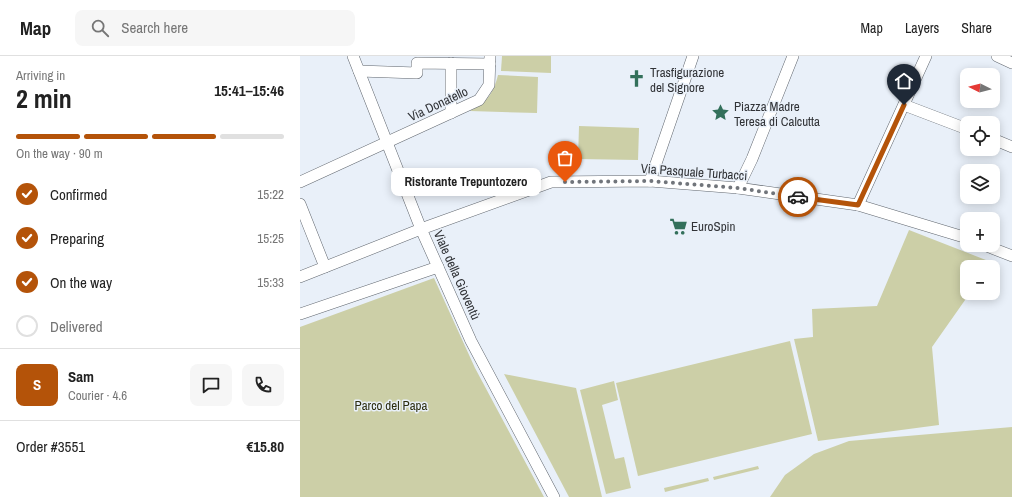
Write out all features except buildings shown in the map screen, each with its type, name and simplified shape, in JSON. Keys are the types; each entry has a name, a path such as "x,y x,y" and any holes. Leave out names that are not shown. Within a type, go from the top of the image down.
{"street":[{"name":"Viale della Gioventù","path":"353,56 421,229 471,341 554,497"},
{"path":"650,181 693,56"},
{"path":"738,188 752,159 793,56"},
{"path":"858,205 926,56"},
{"path":"997,56 1012,63"},
{"path":"359,71 417,72 417,63 451,63 490,60"},
{"name":"Via Donatello","path":"300,182 479,100 489,85 490,60"},
{"path":"451,63 451,113"},
{"path":"904,105 960,126"},
{"path":"1000,142 1012,147"},
{"name":"Via Pasquale Turbacci","path":"300,277 421,229 551,182 650,181 738,188 858,205 960,236"},
{"path":"300,204 325,267"},
{"path":"1000,251 1012,256"},
{"path":"300,314 438,267"}],"green space":[{"path":"502,56 551,56 551,73 501,71"},
{"path":"498,75 538,77 537,113 470,111 485,101 494,87"},
{"path":"579,126 639,128 638,160 578,159"},
{"path":"909,230 960,250 960,252 965,252 986,260 960,260 960,300 965,300 932,347 939,425 818,441 794,339 813,337 812,309 877,306"},
{"name":"Parco del Papa","path":"434,278 475,368 544,497 300,497 300,327"},
{"path":"790,341 812,434 638,476 616,383"},
{"path":"504,374 576,388 602,497 569,497"},
{"path":"614,381 618,400 602,405 615,459 624,457 631,488 606,494 580,390"},
{"path":"1012,427 1012,497 770,497 785,475 814,454 849,441"},
{"path":"758,466 759,469 714,480 713,477"},
{"path":"708,478 709,481 665,492 664,488"}],"way so far":[{"path":"565,182 650,181 738,188 798,197"}],"place":[{"name":"Trasfigurazione del Signore","path":"637,79"},
{"name":"Piazza Madre Teresa di Calcutta","path":"721,113"},
{"name":"Ristorante Trepuntozero","path":"565,182"},
{"name":"EuroSpin","path":"678,226"}],"route":[{"path":"798,197 858,205 904,105"}]}
